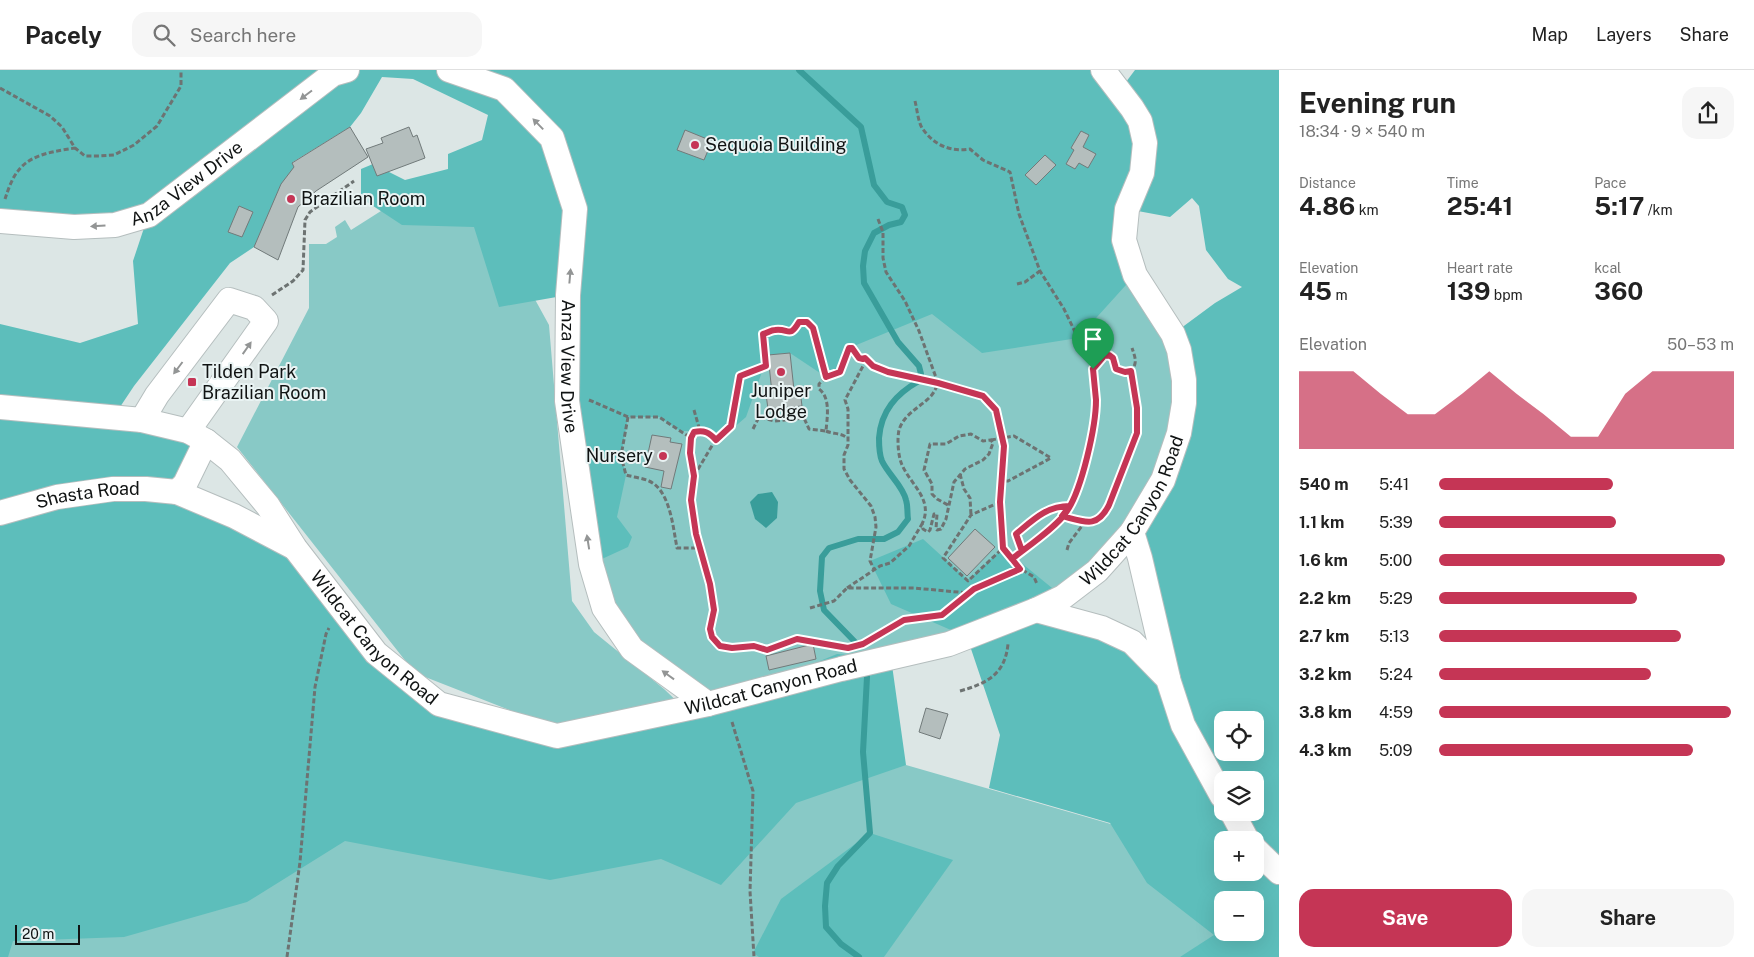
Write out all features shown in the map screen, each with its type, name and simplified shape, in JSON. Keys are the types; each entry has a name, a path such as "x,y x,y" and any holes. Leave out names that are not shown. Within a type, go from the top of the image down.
{"street":[{"name":"Anza View Drive","path":"2,213 74,227 115,226 148,215 333,74 347,70"},
{"name":"Anza View Drive","path":"449,70 504,89 552,138 575,209 568,295 567,401 591,564 604,608 632,649 716,702"},
{"name":"Wildcat Canyon Road","path":"0,407 142,420 197,436 230,460 252,486 268,506 295,548 376,653 440,704 557,736 716,702 841,669 949,644 1041,608 1063,597 1097,571 1132,532 1163,480 1179,433 1184,403 1184,380 1179,350 1173,334 1135,275 1124,240 1127,209 1142,173 1144,143 1140,121 1103,70"},
{"path":"142,420 157,395 229,300 254,308 266,321 197,436 185,484 177,492"},
{"name":"Shasta Road","path":"0,513 57,497 113,489 146,489 177,492 234,516 295,548"},
{"path":"1132,532 1168,679 1184,725 1214,781"},
{"path":"1041,608 1102,628 1132,642 1168,679"},
{"path":"1264,858 1279,872"}],"path":[{"path":"0,88 50,116 62,127 75,148 85,156 99,156 114,154 134,145 157,126 180,86 181,70"},
{"path":"915,101 921,126 939,145 957,151 970,149 983,160 1010,172 1019,214 1040,271 1064,309 1093,369 1096,401 1092,438 1079,484 1070,506 1062,516 1012,559"},
{"path":"2,213 18,170 30,160 49,152 75,148"},
{"path":"242,304 272,295 293,281 303,270 305,220 310,212 354,181"},
{"path":"810,608 834,601 847,588 874,569 890,563 909,546 926,515 925,505 901,464 898,433 902,422 932,395 938,383 931,360 905,301 886,272 883,258 883,232 878,219"},
{"path":"1017,284 1025,282 1040,271"},
{"path":"694,476 716,440 731,426 740,376 766,366 763,334 776,329 791,332 794,331 799,322 807,322 813,328 826,377"},
{"path":"826,431 826,398 824,392 819,389 819,384 826,377 840,372 849,348 852,348 859,358 865,358 873,366 888,372 938,383 983,396 996,410 1004,446 1000,502 1003,548 1020,569 1034,577 1041,608"},
{"path":"1093,369 1104,356 1109,355 1113,358 1116,369 1125,372 1131,371 1135,366 1136,359 1132,348"},
{"path":"863,359 863,366 845,400 848,409 848,445 844,456 844,468 850,480 871,506 876,517 870,561 874,569"},
{"path":"1062,516 1085,522 1095,521 1104,516 1137,433 1137,408 1131,371"},
{"path":"582,396 628,417 659,416 691,438"},
{"path":"694,410 700,431"},
{"path":"628,417 621,456 626,475 649,481 658,487 668,505 677,548 700,548"},
{"path":"753,429 759,417 774,421 804,418 810,429 841,434 847,437"},
{"path":"716,440 709,432 694,432 691,438 690,453 694,476 691,500 696,534 710,584 714,610 710,629 712,637 720,646 732,648 754,646 767,650 797,639 839,646"},
{"path":"948,505 938,500 932,494 932,484 924,470 930,444 946,444 958,436 971,434 983,441 1014,436 1051,458 1008,481 1002,481"},
{"path":"922,524 923,529 928,532 934,514 938,514 936,529 941,529 946,519 954,482 965,468 983,460 989,454 993,444 990,440"},
{"path":"960,474 964,489 970,498 971,515"},
{"path":"1000,502 971,515 943,558 968,581 1003,548"},
{"path":"1022,551 1016,534 1045,511 1058,506 1070,506"},
{"path":"1067,550 1069,543 1085,522"},
{"path":"872,639 904,620 942,615 974,589 1020,569"},
{"path":"847,588 914,588 969,593"},
{"path":"287,957 300,862 316,687 326,634 340,607"},
{"path":"960,690 982,685 1003,666 1008,646"},
{"path":"716,702 753,791 750,891 754,957"}],"shaded area":[{"path":"0,70 1103,70 1120,90 1135,70 1279,70 1279,957 1180,957 1214,935 1147,883 1110,823 989,788 1000,735 967,637 891,604 870,561 923,539 968,580 1003,548 1063,597 1046,605 1102,628 1167,678 1132,532 1179,433 1173,334 1215,303 1242,287 1228,279 1206,250 1199,206 1192,198 1170,217 1127,209 1135,275 1078,338 982,353 932,314 849,348 840,372 826,377 790,353 768,355 746,417 716,443 700,431 680,431 659,417 628,417 621,456 626,475 617,517 632,537 628,547 591,564 568,295 499,307 474,227 402,225 361,198 361,169 373,164 405,180 448,169 448,154 482,140 488,115 413,79 382,77 361,113 350,127 293,162 294,167 254,247 230,263 134,386 114,416 206,441 178,492 295,548 440,704 557,736 725,700 837,654 891,658 906,765 796,803 721,885 661,859 550,880 345,841 247,902 124,937 13,941 8,957 0,957 0,324 80,343 138,324 133,261 148,216 0,221"},
{"path":"475,190 549,325 572,601 594,632 664,689 685,709 550,726 415,673 237,447 309,308 309,244 326,244 337,237 335,227 345,220 351,230 381,211"},
{"path":"647,213 1124,240 1173,334 1184,403 1132,532 1036,610 708,704 632,649 591,564"},
{"path":"772,492 778,502 777,518 766,528 755,519 750,502 758,494"},
{"path":"766,764 906,765 1214,854 1214,881 1258,881 1260,891 1214,891 1214,941 1264,941 1264,904 1279,957 0,957 0,903"},
{"path":"870,833 953,860 884,957 759,957 753,953 781,899"}],"building":[{"name":"Brazilian Room","path":"350,127 368,157 316,191 298,207 278,260 254,247 281,184 294,167 292,163"},
{"path":"409,127 413,137 417,135 425,158 377,176 366,149 383,143 381,138"},
{"name":"Sequoia Building","path":"685,130 712,141 704,160 677,150"},
{"path":"1081,131 1089,135 1083,147 1096,154 1088,168 1079,163 1075,169 1066,164 1074,150 1071,148"},
{"path":"1045,155 1056,165 1036,185 1025,175"},
{"path":"239,206 253,212 242,237 228,232"},
{"name":"Juniper Lodge","path":"790,353 794,390 800,390 802,406 768,409 766,394 772,393 768,355"},
{"name":"Nursery","path":"652,435 671,438 670,442 682,444 671,489 661,487 664,471 645,467"},
{"path":"975,529 995,547 967,576 948,558"},
{"path":"813,644 816,659 769,670 766,656"},
{"path":"926,708 948,714 940,739 919,732"}],"waterway":[{"path":"799,70 861,127 874,185 887,202 902,207 905,215 901,222 889,225 874,233 865,251 863,266 864,283 898,342 919,366 921,374 919,381 903,392 891,404 880,428 879,438 881,458 904,495 908,519 898,532 884,539 858,539 829,548 822,557 820,591 824,610 857,644"},
{"path":"859,957 841,944 826,927 825,906 827,883 838,866 870,833 863,752 867,677"}],"place":[{"name":"Sequoia Building","path":"695,145"},
{"name":"Brazilian Room","path":"291,199"},
{"name":"Juniper Lodge","path":"781,372"},
{"name":"Tilden Park Brazilian Room","path":"192,382"},
{"name":"Nursery","path":"663,456"}],"route":[{"path":"1093,369 1096,401 1092,438 1079,484 1070,506 1067,512 1046,532 1012,559 1020,569 974,589 942,615 904,620 863,644 848,648 797,639 767,650 754,646 732,648 720,646 712,637 710,629 714,610 710,584 696,534 691,500 694,476 690,453 691,438 694,432 700,431 709,432 716,440 731,426 740,376 766,366 763,334 776,329 791,332 794,331 799,322 807,322 813,328 826,377 840,372 849,348 852,348 859,358 865,358 873,366 888,372 938,383 983,396 996,410 1004,446 1000,502 1003,548 1012,559 1022,551 1016,534 1045,511 1058,506 1070,506 1062,516 1085,522 1095,521 1104,516 1109,505 1137,433 1137,408 1131,371 1125,372 1116,369 1113,358 1109,355 1104,356 1093,369"}]}
